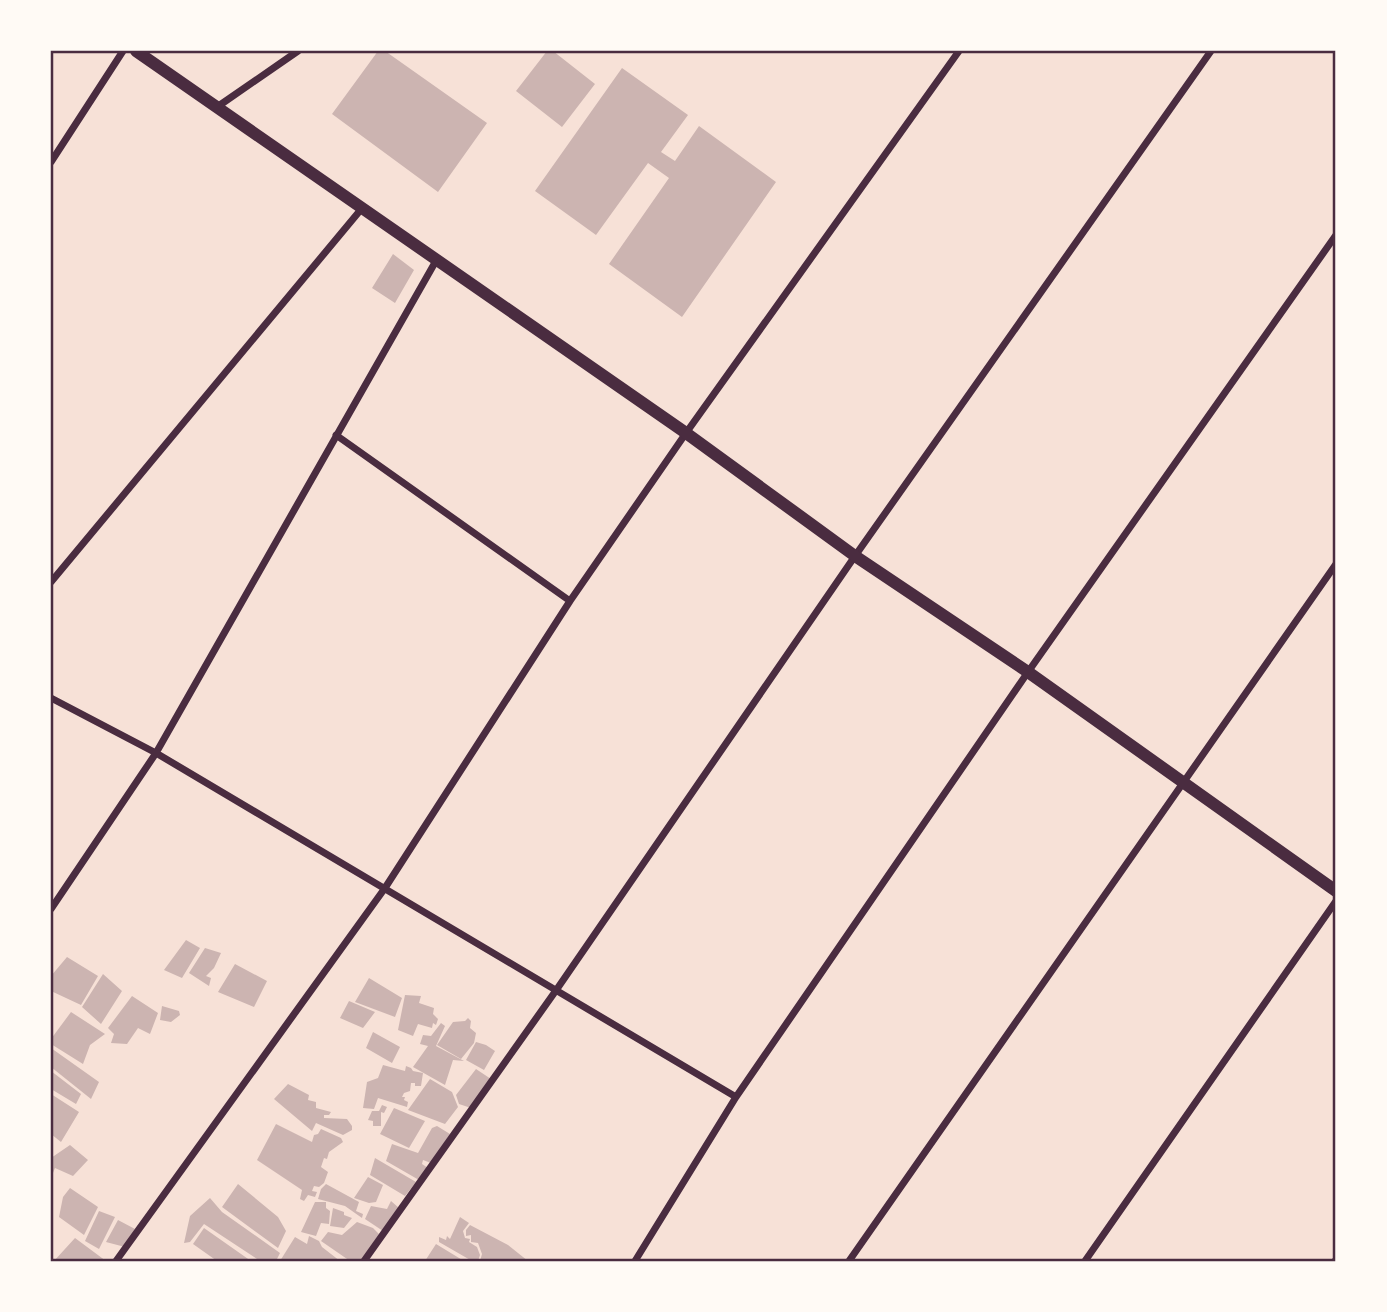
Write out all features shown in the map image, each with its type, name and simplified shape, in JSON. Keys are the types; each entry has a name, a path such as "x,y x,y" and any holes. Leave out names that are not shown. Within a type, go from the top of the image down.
{"street":[{"path":"51,162 123,51"},
{"path":"136,51 686,433 855,556 1028,673 1336,891"},
{"path":"216,107 298,51"},
{"path":"116,1261 385,888 570,601 686,433 959,51"},
{"path":"364,1261 557,989 855,556 1211,51"},
{"path":"51,582 363,207"},
{"path":"635,1261 736,1097 1028,673 1336,235"},
{"path":"51,909 156,753 437,259"},
{"path":"336,435 570,601"},
{"path":"849,1261 1336,564"},
{"path":"51,698 156,753 736,1097"},
{"path":"1085,1261 1336,901"}],"building":[{"path":"378,51 385,51 487,123 438,192 332,114"},
{"path":"547,51 553,51 595,84 562,127 516,91"},
{"path":"622,68 688,115 661,152 675,161 699,126 776,182 682,317 609,264 669,178 648,163 596,235 535,191"},
{"path":"393,254 414,270 395,303 372,288"},
{"path":"186,940 200,948 182,978 164,970"},
{"path":"205,948 221,953 214,968 206,976 211,978 209,986 189,973"},
{"path":"67,957 98,976 81,1005 51,991 51,976"},
{"path":"235,964 267,981 254,1007 218,992"},
{"path":"103,974 122,991 101,1024 82,1007"},
{"path":"369,978 402,998 395,1017 355,1002"},
{"path":"405,995 421,996 419,1003 434,1008 433,1014 438,1019 436,1025 433,1023 432,1028 418,1024 413,1036 398,1030"},
{"path":"132,996 158,1013 150,1034 138,1028 127,1044 111,1043 114,1034 108,1028"},
{"path":"349,1001 375,1012 363,1028 340,1018"},
{"path":"162,1006 179,1011 180,1015 171,1022 160,1020"},
{"path":"71,1012 105,1034 90,1045 83,1064 51,1044 51,1039"},
{"path":"468,1018 471,1021 470,1028 476,1033 474,1043 461,1059 437,1045 453,1022 465,1021"},
{"path":"441,1023 445,1026 436,1046 464,1061 453,1060 445,1085 413,1067 428,1046 420,1044 423,1035 431,1036"},
{"path":"373,1032 400,1047 392,1063 366,1048"},
{"path":"476,1042 495,1051 484,1070 466,1060"},
{"path":"51,1048 99,1082 91,1099 51,1067"},
{"path":"383,1065 405,1071 406,1066 423,1073 421,1086 411,1083 410,1091 402,1097 408,1102 407,1107 378,1098 374,1109 363,1108 367,1082 378,1078"},
{"path":"476,1069 491,1079 471,1108 459,1104 456,1095"},
{"path":"51,1071 81,1094 76,1104 51,1089"},
{"path":"430,1079 452,1092 458,1107 445,1124 408,1110"},
{"path":"288,1084 309,1095 308,1100 316,1102 316,1108 331,1112 324,1115 324,1118 347,1119 352,1130 343,1135 316,1123 312,1131 274,1099"},
{"path":"51,1094 79,1112 61,1142 51,1134"},
{"path":"382,1105 387,1107 384,1113 381,1112 381,1126 373,1126 373,1121 368,1120 372,1111 379,1111"},
{"path":"394,1108 425,1121 409,1148 380,1134"},
{"path":"276,1124 312,1142 314,1135 321,1129 341,1138 343,1142 329,1152 327,1159 324,1158 321,1167 328,1172 324,1183 319,1187 314,1186 312,1191 317,1192 315,1197 308,1195 304,1201 300,1199 302,1190 257,1160"},
{"path":"437,1126 450,1134 431,1163 423,1160 422,1164 428,1168 419,1180 386,1161 392,1144 418,1153 432,1128"},
{"path":"70,1145 88,1160 73,1176 55,1168 51,1178 51,1158"},
{"path":"375,1158 416,1182 405,1196 370,1175"},
{"path":"368,1177 383,1185 376,1202 369,1203 354,1198"},
{"path":"238,1184 278,1217 286,1231 278,1248 222,1207"},
{"path":"326,1184 359,1202 356,1211 363,1214 362,1218 345,1206 318,1199"},
{"path":"70,1188 98,1207 84,1235 59,1217 63,1197"},
{"path":"210,1198 222,1212 280,1253 276,1261 260,1261 204,1224 190,1242 184,1243 190,1216"},
{"path":"391,1201 399,1208 383,1231 365,1219 371,1206 387,1209"},
{"path":"315,1202 326,1202 326,1208 330,1211 329,1224 321,1223 316,1236 301,1232"},
{"path":"333,1208 352,1218 344,1228 330,1226"},
{"path":"99,1211 115,1217 99,1249 85,1241"},
{"path":"460,1217 469,1223 463,1231 465,1238 470,1239 469,1242 477,1247 480,1255 478,1261 472,1261 439,1242 439,1237 446,1240 447,1236 450,1239"},
{"path":"118,1220 135,1229 125,1247 106,1242"},
{"path":"357,1222 373,1228 379,1234 361,1261 350,1261 321,1241 328,1232 342,1235"},
{"path":"470,1225 508,1245 528,1261 480,1261 482,1254 478,1243 471,1242 471,1235 466,1236"},
{"path":"204,1228 251,1261 217,1261 193,1244"},
{"path":"309,1236 319,1241 322,1247 340,1261 280,1261 295,1237 307,1244"},
{"path":"75,1238 106,1261 54,1261"},
{"path":"436,1244 464,1261 425,1261"}]}
